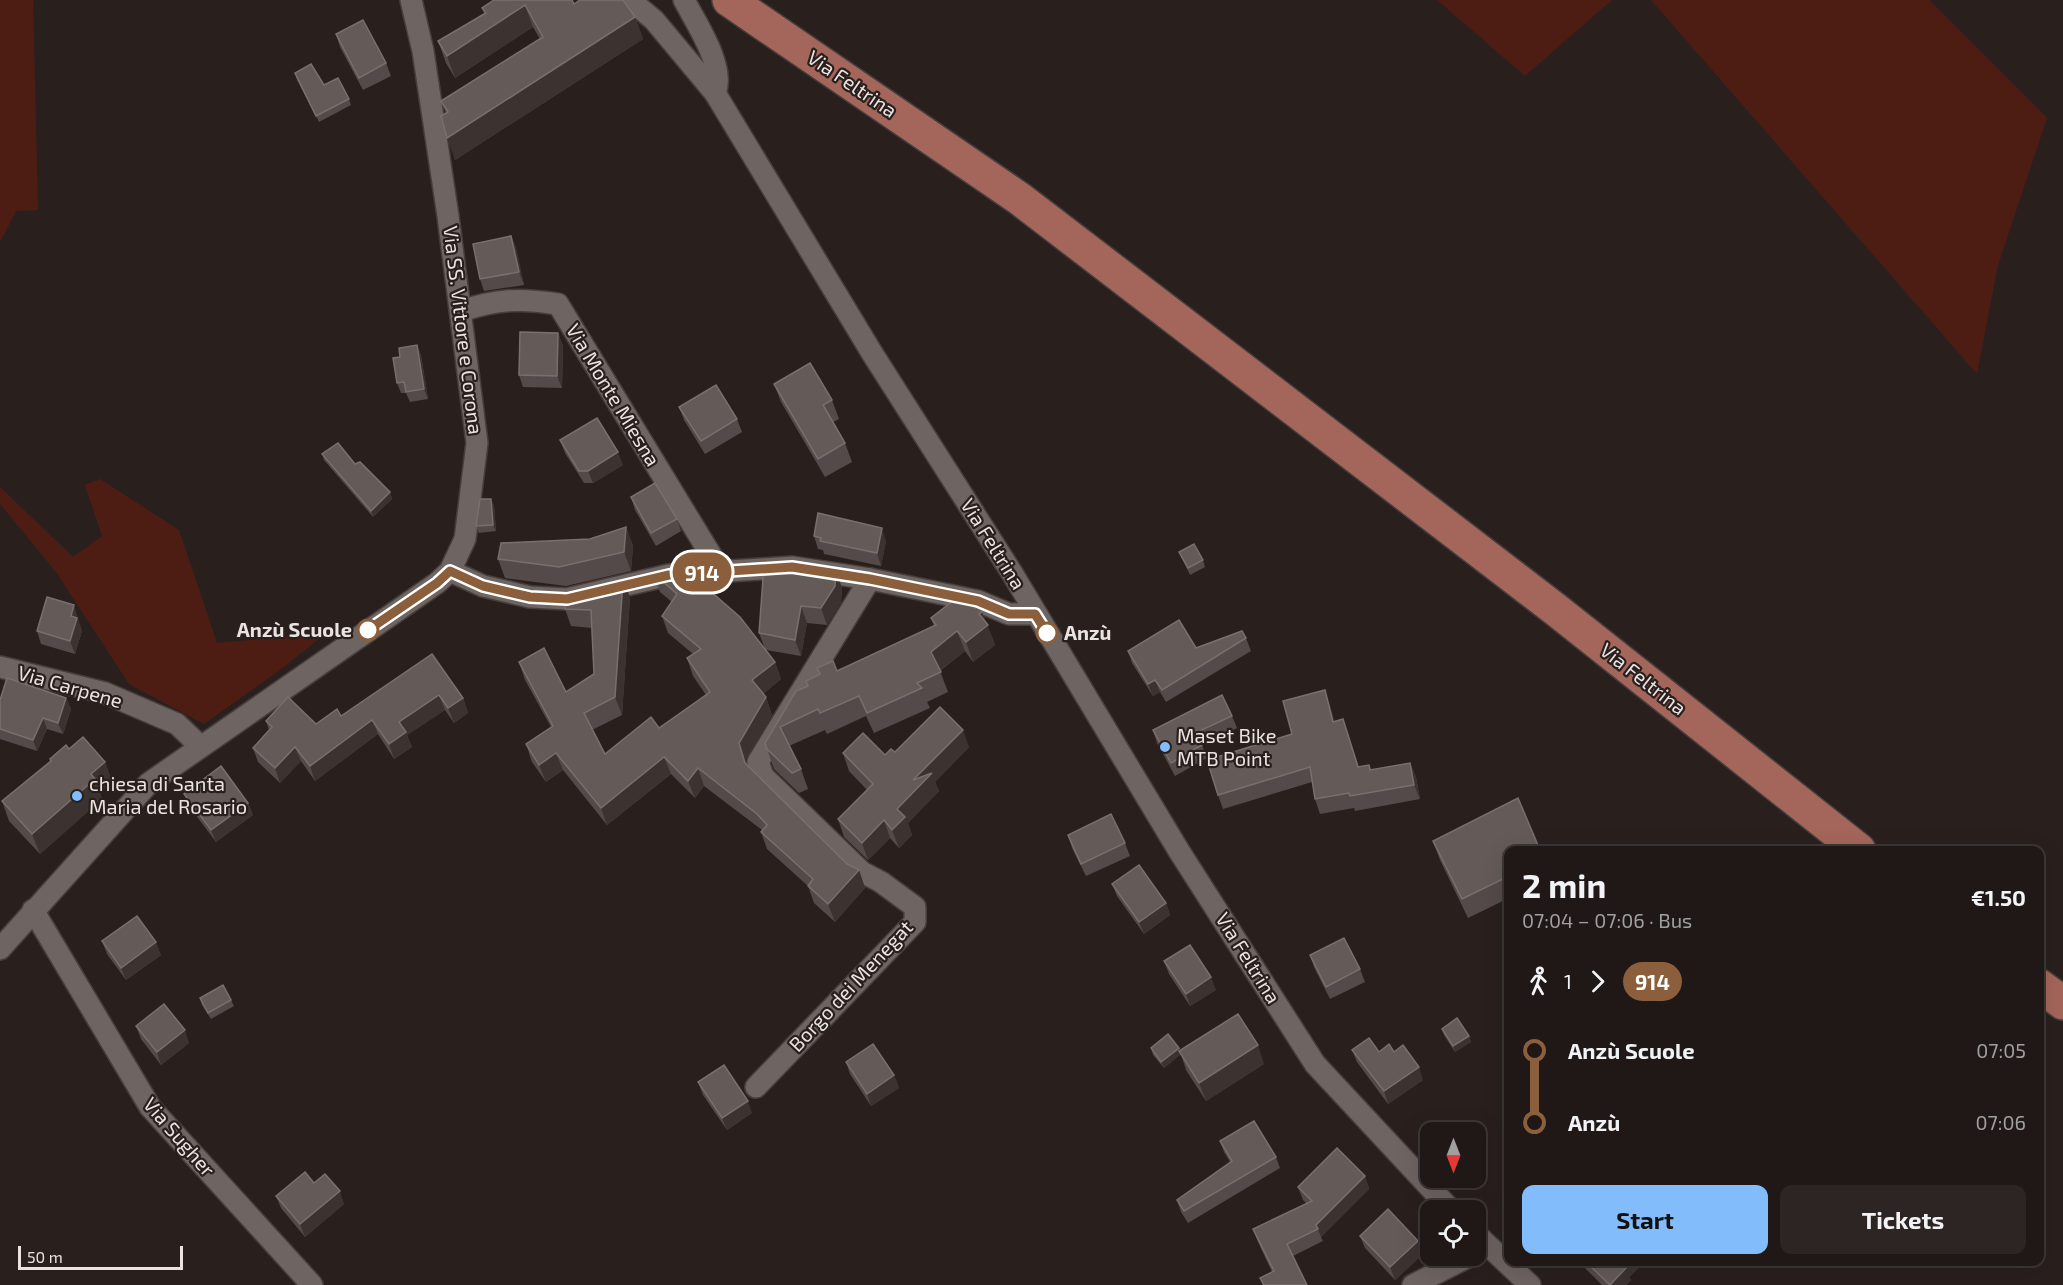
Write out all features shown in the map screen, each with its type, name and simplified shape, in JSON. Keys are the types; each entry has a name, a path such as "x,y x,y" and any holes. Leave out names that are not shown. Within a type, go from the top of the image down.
{"main road":[{"name":"Via Feltrina","path":"729,0 1020,200 1555,609 1854,846"},
{"path":"2044,990 2063,1003"}],"street":[{"name":"Via SS. Vittore e Corona","path":"0,950 33,910 149,783 437,583 450,571 465,539 477,443 461,311 423,51 411,0"},
{"path":"630,0 654,20 715,93"},
{"name":"Via Feltrina","path":"684,0 706,42 717,74 718,85 715,93 872,353 1012,573 1179,851 1315,1064 1442,1200"},
{"name":"Via Monte Miesna","path":"461,311 494,300 531,300 558,304 720,570"},
{"path":"450,571 483,586 530,597 567,599 669,575 792,567 870,579 978,601 1009,614 1035,614"},
{"name":"Borgo dei Menegat","path":"756,1087 915,922 915,908 881,882 862,872 763,776 758,762 870,579"},
{"name":"Via Carpene","path":"0,667 105,693 177,724 200,746"},
{"name":"Via Sugher","path":"33,910 150,1107 312,1285"},
{"path":"1486,1253 1530,1285"},
{"path":"1413,1285 1446,1266"}],"shaded area":[{"path":"0,0 33,0 38,210 16,211 0,242"},
{"path":"1437,0 1612,0 1525,76"},
{"path":"1651,0 1929,0 2047,118 1998,265 1977,374"},
{"path":"100,479 179,530 217,643 326,633 284,667 204,724 129,684 56,572 0,504 0,487 73,557 102,536 85,485"}],"building":[{"path":"494,0 572,0 574,4 580,0 623,0 635,17 447,138 441,116 448,112 441,101 543,37 525,5 447,56 438,41 486,13 482,8"},
{"path":"363,20 386,63 359,78 336,34"},
{"path":"311,64 324,85 338,78 349,99 316,116 295,73"},
{"path":"511,236 519,272 480,279 473,244"},
{"path":"520,332 558,333 557,376 519,375"},
{"path":"417,345 424,389 406,392 404,382 397,383 393,358 400,357 399,348"},
{"path":"810,363 832,400 823,405 845,443 818,459 774,384"},
{"path":"716,385 737,419 701,441 679,407"},
{"path":"597,418 618,452 588,471 579,471 560,440"},
{"path":"338,443 355,464 360,462 390,492 371,511 322,454"},
{"path":"655,483 677,519 651,533 631,497"},
{"path":"480,499 491,499 493,525 476,526"},
{"path":"818,513 882,528 877,553 820,541 821,538 814,536"},
{"path":"626,527 624,552 559,567 498,559 501,543 590,539"},
{"path":"1194,544 1203,560 1188,568 1179,552"},
{"path":"764,565 836,571 835,586 821,608 801,606 795,640 759,633"},
{"path":"685,569 740,617 775,662 752,680 766,697 739,743 745,763 847,864 859,870 828,904 808,886 813,879 761,832 767,825 757,814 698,768 688,781 664,757 601,808 556,753 539,765 526,744 553,726 519,662 544,648 566,692 594,674 591,610 565,609 566,593 623,580 615,697 584,713 605,754 651,717 659,728 710,692 687,658 701,649 662,616 677,594 654,574 664,570"},
{"path":"963,593 975,608 979,606 982,612 979,614 988,625 966,642 957,631 931,652 941,672 917,683 922,688 867,713 859,696 820,713 818,709 780,727 801,769 792,773 767,749 765,743 796,691 808,686 806,681 820,674 817,668 833,661 837,671 936,625 931,618"},
{"path":"47,597 74,605 71,616 77,618 70,641 37,631"},
{"path":"1179,620 1196,648 1242,631 1246,638 1162,690 1155,680 1148,684 1128,651"},
{"path":"432,654 463,698 448,708 439,695 399,722 406,732 389,744 372,720 310,766 295,747 275,768 253,748 272,727 266,721 288,697 316,724 337,709 341,716"},
{"path":"7,678 66,698 58,723 43,718 33,740 0,729 0,700"},
{"path":"1325,690 1333,722 1343,719 1358,767 1369,765 1370,770 1410,763 1414,785 1350,796 1349,793 1315,799 1310,767 1218,795 1207,760 1292,734 1283,701"},
{"path":"1222,695 1232,716 1195,733 1202,745 1171,763 1153,730"},
{"path":"940,707 963,730 913,780 932,773 897,809 905,817 892,830 884,820 862,843 838,819 873,784 843,753 863,733 885,755 891,749 895,752"},
{"path":"83,737 105,762 91,774 95,779 32,834 2,801 51,761 50,759 66,745 69,749"},
{"path":"221,766 248,803 211,830 184,794"},
{"path":"1518,798 1538,846 1504,846 1504,878 1462,899 1433,841"},
{"path":"1111,814 1125,843 1081,864 1068,835"},
{"path":"1139,865 1166,903 1139,922 1112,884"},
{"path":"137,916 156,942 121,968 102,941"},
{"path":"1344,938 1360,969 1326,987 1310,955"},
{"path":"1190,945 1211,977 1186,994 1164,961"},
{"path":"223,985 231,1000 208,1013 200,998"},
{"path":"164,1004 185,1030 157,1052 136,1026"},
{"path":"1238,1014 1258,1045 1199,1083 1179,1051"},
{"path":"1457,1018 1469,1036 1453,1046 1442,1029"},
{"path":"1168,1034 1179,1048 1161,1062 1151,1048"},
{"path":"1369,1038 1379,1052 1389,1044 1394,1052 1403,1045 1419,1067 1384,1091 1352,1050"},
{"path":"873,1044 894,1075 867,1094 846,1062"},
{"path":"724,1065 748,1101 722,1118 698,1082"},
{"path":"1254,1121 1276,1157 1184,1211 1177,1200 1232,1161 1220,1141"},
{"path":"1337,1148 1365,1176 1316,1225 1318,1229 1287,1244 1307,1285 1264,1285 1260,1278 1274,1271 1253,1229 1312,1201 1298,1187"},
{"path":"305,1172 314,1183 325,1174 340,1191 300,1224 276,1196"},
{"path":"1388,1209 1418,1241 1390,1267 1360,1236"},
{"path":"1590,1266 1624,1266 1626,1268 1610,1285"}],"bus line":[{"name":"914","path":"368,630 437,583 450,571 483,586 530,597 567,599 669,575 792,567 870,579 978,601 1009,614 1035,614 1047,633"}],"place":[{"name":"Anzù Scuole","path":"368,630"},
{"name":"Anzù","path":"1047,633"},
{"name":"Maset Bike MTB Point","path":"1165,747"},
{"name":"chiesa di Santa Maria del Rosario","path":"77,796"}]}
